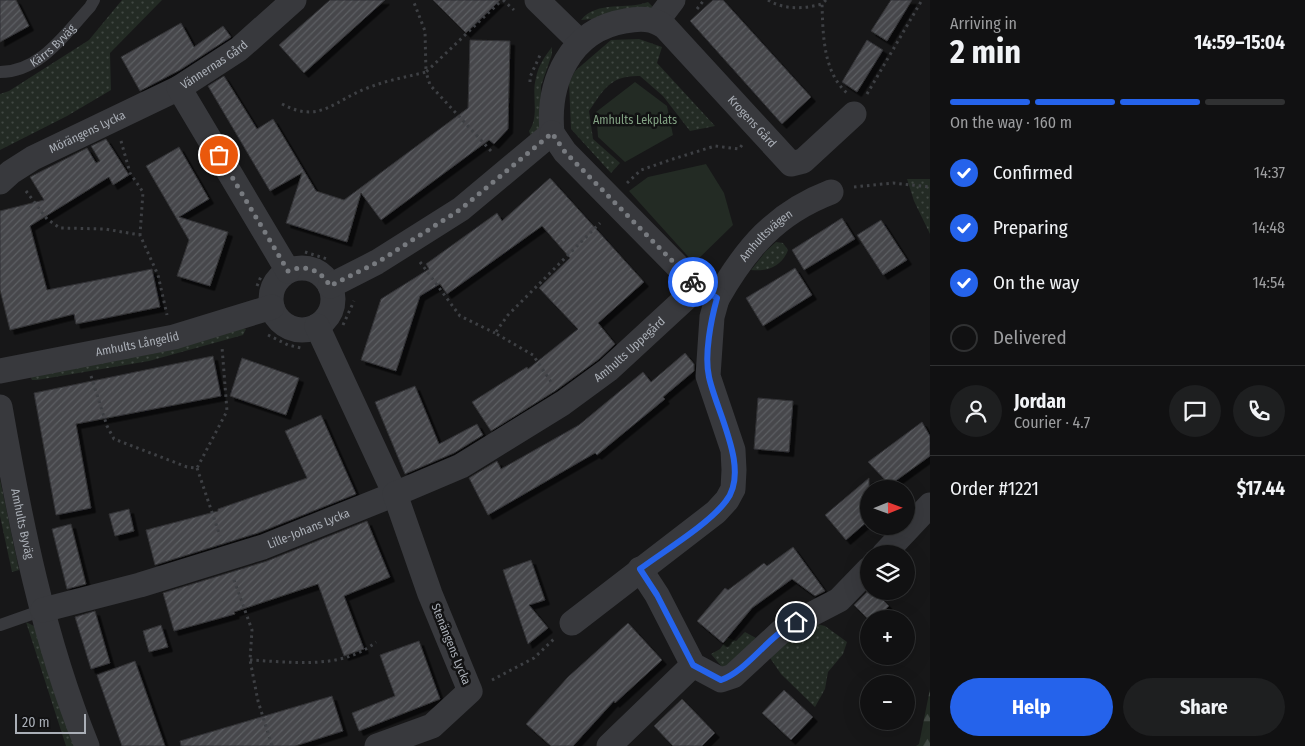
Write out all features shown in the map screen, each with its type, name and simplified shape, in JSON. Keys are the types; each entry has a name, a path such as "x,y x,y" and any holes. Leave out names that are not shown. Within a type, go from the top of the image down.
{"street":[{"name":"Vännernas Gård","path":"283,263 180,88 239,49 294,0"},
{"path":"537,0 572,35"},
{"path":"572,35 594,31 612,23 646,19 657,21 673,0"},
{"name":"Krogens Gård","path":"657,21 666,27 791,164 797,164 857,109"},
{"path":"572,35 551,99 552,133 606,210 708,293"},
{"name":"Mörängens Lycka","path":"5,177 33,158 180,88"},
{"path":"330,286 378,262 461,209 552,133"},
{"name":"Amhultsvägen","path":"572,623 716,512 727,500 733,489 733,450 708,376 712,317 708,293 730,276 762,236 784,216 807,202 831,192"},
{"path":"283,263 298,268 310,269 324,276 330,286 333,300 332,309 327,317 317,326 302,330 288,327 280,320 272,307 274,286 283,263"},
{"name":"Amhults Uppegård","path":"395,494 461,466 563,403 708,293"},
{"name":"Amhults Långelid","path":"0,371 174,337 272,307"},
{"path":"317,326 395,494"},
{"name":"Amhults Byväg","path":"0,407 19,516 43,610 54,651 88,746"},
{"name":"Lille-Johans Lycka","path":"43,610 263,547 395,494"},
{"name":"Stenängens Lycka","path":"376,746 432,726 470,691 430,594 395,494"},
{"path":"892,545 930,505"},
{"path":"640,569 657,595 693,665 721,680 733,676 785,628 839,600 860,579"},
{"path":"609,746 693,665"}],"lane":[{"name":"Kärrs Byväg","path":"0,72 30,67 51,49 90,7 94,0"},
{"path":"0,625 43,610"}],"path":[{"path":"413,0 425,31 426,72 430,85 494,154"},
{"path":"282,104 296,112 319,112 372,86 426,72 502,0"},
{"path":"768,0 780,6 800,8 822,4 826,0"},
{"path":"822,4 823,24 831,73 837,84 857,109 922,0"},
{"path":"530,91 530,77 537,59 548,43 572,35"},
{"path":"114,120 130,173 143,192 140,235 158,275 167,318"},
{"path":"495,333 508,315 641,170 715,146 739,149 755,125"},
{"path":"487,159 499,150"},
{"path":"5,177 47,219 60,228 105,230 140,235"},
{"path":"831,192 861,185 893,183 930,187"},
{"path":"256,287 266,263 283,263 289,247 296,247 301,251 335,260"},
{"path":"418,258 448,303 460,316 533,355 563,403"},
{"path":"329,352 341,345 341,333 344,323 356,297"},
{"path":"222,344 227,411 197,468 226,559 252,630 250,660 258,701 272,746"},
{"path":"90,374 107,426 114,439 187,467 197,468"},
{"path":"470,691 534,658 572,623"},
{"path":"250,660 336,661 361,653 376,642"}],"green space":[{"path":"122,0 162,0 110,53 111,90 67,116 0,150 0,94 9,91 89,40"},
{"path":"648,2 653,7 651,9 612,12 592,19 581,20 595,10"},
{"path":"639,39 662,47 657,63 715,126 690,131 663,96 640,76 630,76 615,81 604,90 589,111 593,139 620,163 611,173 571,129 569,83 575,71 611,40"},
{"path":"552,47 552,54 541,86 540,128 531,137 529,131 535,112 537,74 542,61"},
{"name":"Amhults Lekplats","path":"635,82 667,106 673,135 625,162 598,137 596,112"},
{"path":"706,164 724,193 733,225 694,263 629,191 648,177"},
{"path":"907,179 930,179 930,234 914,201"},
{"path":"776,242 783,243 788,250 782,260 769,269 751,270 766,251"},
{"path":"243,328 246,329 243,335 149,361 37,380 32,380 30,376"},
{"path":"0,479 19,570 12,572 0,516"},
{"path":"26,622 34,626 75,746 66,746"},
{"path":"817,624 825,626 847,642 843,654 828,672 825,689 815,707 781,674 770,658 776,643"},
{"path":"745,632 756,638 731,667 722,667 711,654 720,649 728,638 736,641"},
{"path":"930,689 930,746 916,746 919,744"}],"building":[{"path":"0,0 16,0 29,26 0,42"},
{"path":"330,0 385,0 304,73 279,45"},
{"path":"433,0 500,0 466,33"},
{"path":"713,0 723,0 811,97 782,124 690,21"},
{"path":"891,0 912,0 887,41 871,31"},
{"path":"181,23 194,47 223,26 231,37 180,70 140,91 121,57"},
{"path":"470,40 510,41 508,129 494,144 489,140 381,220 361,193 347,242 286,223 302,173 270,191 208,86 224,76 257,129 273,119 316,191 344,200 468,108"},
{"path":"867,40 883,50 857,92 842,82"},
{"path":"106,139 129,175 113,185 109,177 30,226 47,290 152,269 160,307 76,324 74,314 10,330 0,290 0,211 44,200 30,177 87,148 96,163 100,161 91,146"},
{"path":"179,147 209,199 179,217 228,232 210,286 177,276 189,240 146,166"},
{"path":"550,178 644,282 598,323 615,344 599,359 555,391 491,431 472,402 527,367 528,369 578,329 539,288 570,258 542,226 447,294 440,284 420,296 396,371 361,360 381,299 429,269 426,264 497,213 502,221"},
{"path":"842,218 855,239 804,270 792,250"},
{"path":"881,220 907,260 883,275 857,235"},
{"path":"795,268 812,295 763,326 746,298"},
{"path":"685,353 694,364 694,371 663,397 665,399 597,455 595,453 488,515 469,478 497,461 501,469 579,425 643,372 651,382"},
{"path":"213,356 221,396 76,424 91,508 56,515 34,393"},
{"path":"242,358 299,378 286,415 230,396"},
{"path":"415,386 439,444 477,424 483,435 454,453 405,474 375,402"},
{"path":"758,398 793,401 789,452 754,449"},
{"path":"321,415 356,494 258,533 155,565 146,530 218,511 218,509 307,478 285,431"},
{"path":"922,422 930,436 930,456 897,480 885,480 868,462"},
{"path":"860,486 860,528 846,540 825,515"},
{"path":"129,509 134,531 115,536 109,514"},
{"path":"367,521 390,577 344,596 364,649 344,656 318,584 234,612 235,614 174,631 163,593 267,561"},
{"path":"71,524 86,584 67,589 52,529"},
{"path":"793,547 825,591 815,596 792,579 752,608 723,643 697,621 725,588 728,590 764,563 767,566"},
{"path":"531,560 545,600 529,605 548,628 528,644 503,570"},
{"path":"860,599 883,600 889,606 885,610 860,611 854,605"},
{"path":"95,611 110,663 91,669 75,617"},
{"path":"628,623 662,660 615,703 614,701 573,746 551,746 526,724 568,677"},
{"path":"161,625 168,647 149,652 143,631"},
{"path":"419,641 440,699 359,731 352,713 395,696 380,655"},
{"path":"135,661 165,746 122,746 97,675"},
{"path":"784,690 813,717 791,740 762,713"},
{"path":"332,696 343,731 295,746 181,746 180,741"},
{"path":"682,699 715,733 702,746 673,746 654,726"}],"way so far":[{"path":"219,155 288,271 298,268 315,270 324,276 330,286 378,262 461,209 552,133 565,152 693,282"}],"route":[{"path":"693,282 717,298 712,317 708,376 733,450 733,489 727,500 716,512 640,569 657,595 693,665 721,680 733,676 762,647 785,628 796,622"}]}
